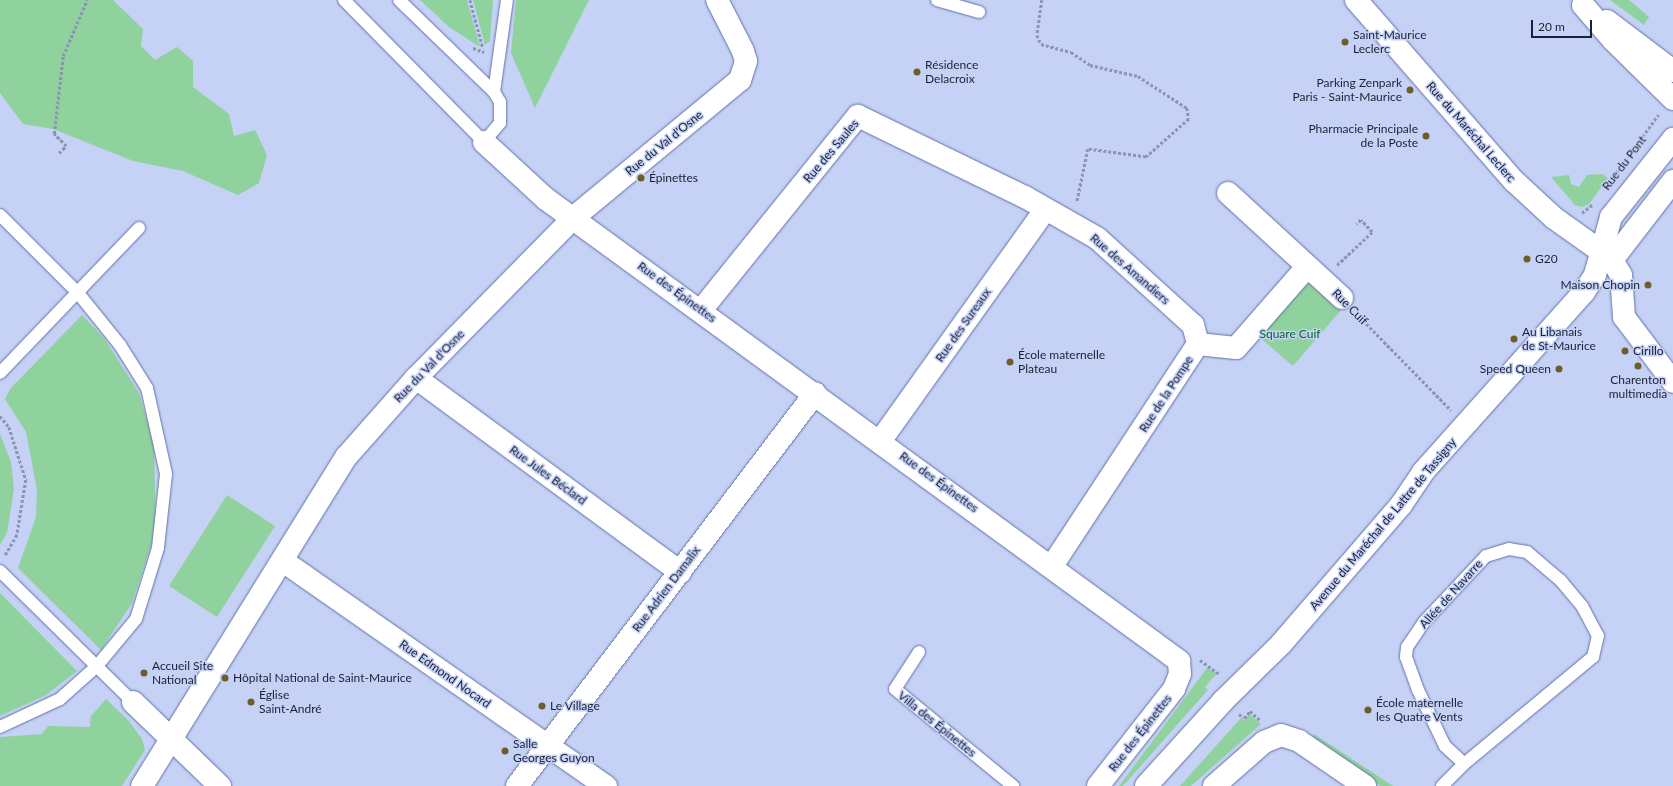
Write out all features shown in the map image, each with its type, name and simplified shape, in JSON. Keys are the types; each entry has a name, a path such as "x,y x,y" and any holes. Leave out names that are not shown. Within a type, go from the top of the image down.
{"street":[{"name":"Rue du Val d'Osne","path":"142,786 347,456 416,378 573,218 740,80 746,61 743,51 717,0"},
{"name":"Rue du Maréchal Leclerc","path":"1356,0 1514,181 1554,218 1606,255"},
{"path":"1580,2 1673,71"},
{"path":"1580,2 1666,103"},
{"name":"Rue des Saules","path":"702,309 858,116 1045,210"},
{"name":"Rue du Pont","path":"1606,255 1611,217 1673,139"},
{"name":"Rue des Épinettes","path":"484,142 546,199 702,309 1179,660 1180,674 1174,689 1098,786"},
{"path":"1673,182 1606,255 1623,284 1624,317 1673,382"},
{"name":"Rue Cuif","path":"1228,193 1342,298"},
{"name":"Rue des Amandiers","path":"1045,210 1067,220 1097,238 1194,325 1198,344"},
{"name":"Rue des Sureaux","path":"881,440 1045,210"},
{"name":"Avenue du Maréchal de Lattre de Tassigny","path":"1146,786 1223,701 1281,644 1401,505 1423,472 1467,426 1584,292 1606,255"},
{"name":"Rue de la Pompe","path":"1052,566 1198,344 1236,348 1307,267"},
{"name":"Rue Jules Béclard","path":"416,378 680,572"},
{"name":"Rue Adrien Damalix","path":"517,786 815,393"},
{"name":"Rue Edmond Nocard","path":"283,561 606,786"},
{"path":"134,702 220,786"},
{"path":"1214,786 1264,742 1281,734 1299,741 1365,786"}],"lane":[{"path":"344,0 484,142 500,123 500,102 494,92 399,0"},
{"path":"494,92 507,0"},
{"path":"937,0 979,12"},
{"path":"0,215 78,293 120,345 147,388 166,474 158,548 136,619 100,662 60,699 0,727"},
{"path":"0,373 139,228"},
{"name":"Allée de Navarre","path":"1442,786 1464,764 1593,657 1598,636 1582,606 1560,580 1527,552 1509,549 1486,556 1424,622 1407,647 1406,657 1418,690 1445,746 1464,764"},
{"path":"0,571 100,662 134,702"},
{"name":"Villa des Épinettes","path":"919,652 895,689 1013,786"}],"path":[{"path":"59,153 66,146 54,134 63,56 87,0"},
{"path":"470,0 484,52 497,72"},
{"path":"1042,0 1037,35 1041,44 1071,52 1090,65 1138,76 1187,108 1189,119 1146,157 1088,149 1077,203 1067,220"},
{"name":"Rue du Pont","path":"1611,180 1654,123 1666,103"},
{"name":"Rue du Pont","path":"1576,218 1597,199"},
{"path":"1342,260 1372,232 1361,220 1357,224"},
{"name":"Rue Cuif","path":"1342,298 1467,426"},
{"path":"0,416 9,427 26,480 17,535 4,558"},
{"path":"1211,666 1220,673 1216,677"},
{"path":"1244,718 1250,711 1263,723"}],"green space":[{"path":"0,0 113,0 143,29 141,46 155,60 177,47 193,61 193,87 229,114 234,136 255,130 267,155 259,183 238,195 183,171 133,161 53,129 23,124 0,93"},
{"path":"420,0 467,0 480,47 449,27"},
{"path":"473,0 493,0 490,41 485,45"},
{"path":"516,0 589,0 535,108 511,53"},
{"path":"1610,0 1629,0 1649,17 1644,25"},
{"path":"1602,174 1608,178 1589,204 1582,207 1575,205 1551,177 1569,175 1571,184 1579,187 1587,175"},
{"name":"Square Cuif","path":"1306,284 1315,285 1342,309 1293,366 1258,336"},
{"path":"82,315 104,338 139,393 154,445 156,530 132,603 101,650 18,568 36,517 37,490 26,432 5,399 10,389"},
{"path":"0,434 11,462 14,489 7,533 0,545"},
{"path":"227,495 275,526 217,617 169,586"},
{"path":"0,593 77,671 46,695 0,716"},
{"path":"1207,668 1217,673 1205,687 1208,690 1123,786 1119,786"},
{"path":"106,699 128,720 142,739 145,750 122,786 0,786 0,737 42,734 48,726 90,727 91,716"},
{"path":"1250,714 1261,724 1191,786 1180,786 1241,718 1244,721"},
{"path":"1314,734 1393,786 1380,786 1312,738"}],"place":[{"name":"Saint-Maurice Leclerc","path":"1345,42"},
{"name":"Résidence Delacroix","path":"917,72"},
{"name":"Parking Zenpark Paris - Saint-Maurice","path":"1410,90"},
{"name":"Pharmacie Principale de la Poste","path":"1426,136"},
{"name":"Épinettes","path":"641,178"},
{"name":"G20","path":"1527,259"},
{"name":"Maison Chopin","path":"1648,285"},
{"name":"Au Libanais de St-Maurice","path":"1514,339"},
{"name":"Cirillo","path":"1625,351"},
{"name":"École maternelle Plateau","path":"1010,362"},
{"name":"Charenton multimedia","path":"1638,366"},
{"name":"Speed Queen","path":"1559,369"},
{"name":"Accueil Site National","path":"144,673"},
{"name":"Hôpital National de Saint-Maurice","path":"225,678"},
{"name":"Église Saint-André","path":"251,702"},
{"name":"Le Village","path":"542,706"},
{"name":"École maternelle les Quatre Vents","path":"1368,710"},
{"name":"Salle Georges Guyon","path":"505,751"}]}
